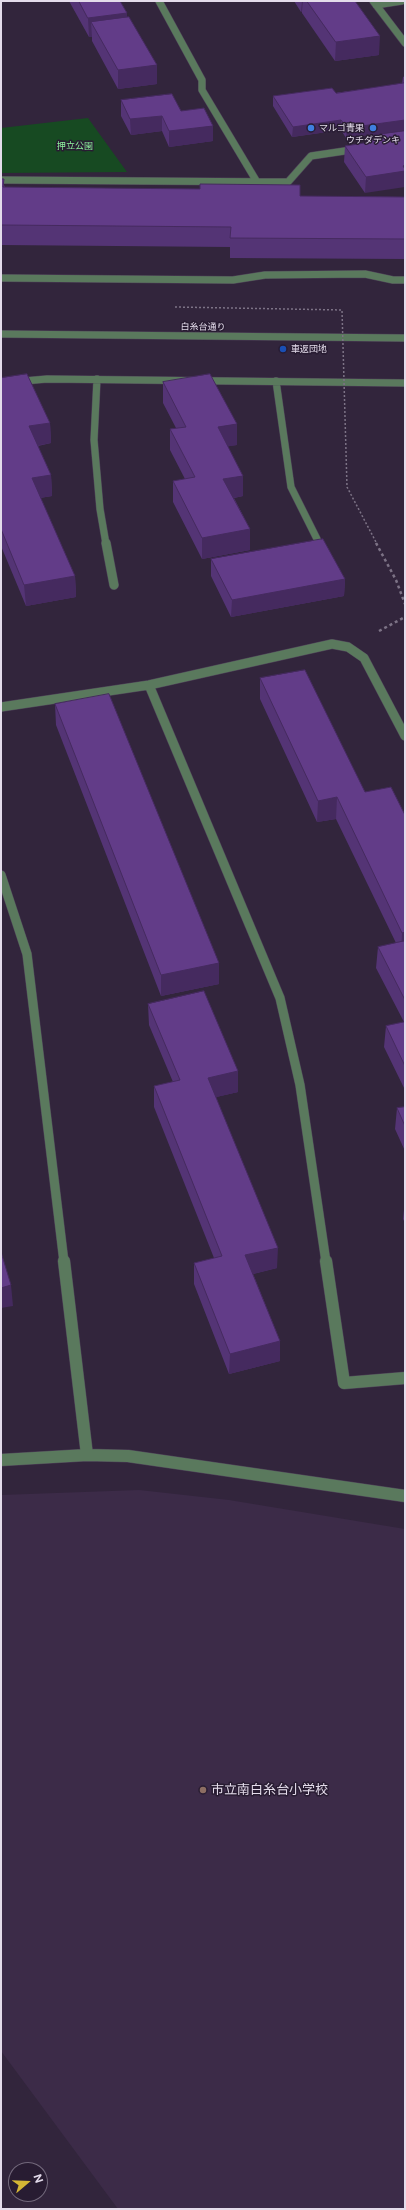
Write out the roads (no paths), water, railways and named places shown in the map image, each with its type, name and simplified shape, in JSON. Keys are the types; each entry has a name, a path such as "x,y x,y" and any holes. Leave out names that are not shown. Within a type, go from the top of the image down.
{"street":[{"path":"159,1 202,80 202,90 257,182"},
{"path":"374,3 402,1"},
{"path":"374,3 405,43"},
{"path":"1,180 288,182 311,156 366,148"},
{"path":"1,278 233,280 265,275 365,274 393,280 405,280"},
{"name":"白糸台通り","path":"1,334 405,338"},
{"path":"1,383 47,379 97,379 405,383"},
{"path":"97,379 94,440 99,494 114,585"},
{"path":"276,381 291,487 317,539"},
{"path":"1,707 149,684 332,644 348,647 364,658 405,736"},
{"path":"149,684 280,998 300,1084 344,1383 405,1378"},
{"path":"1,875 27,954 87,1455"},
{"path":"1,1460 87,1455 128,1456 405,1496"}],"place":[{"name":"マルゴ青果","path":"311,128"},
{"name":"ウチダデンキ","path":"373,128"},
{"name":"車返団地","path":"283,349"},
{"name":"市立南白糸台小学校","path":"203,1790"}],"park label":[{"name":"押立公園","path":"75,146"}]}
